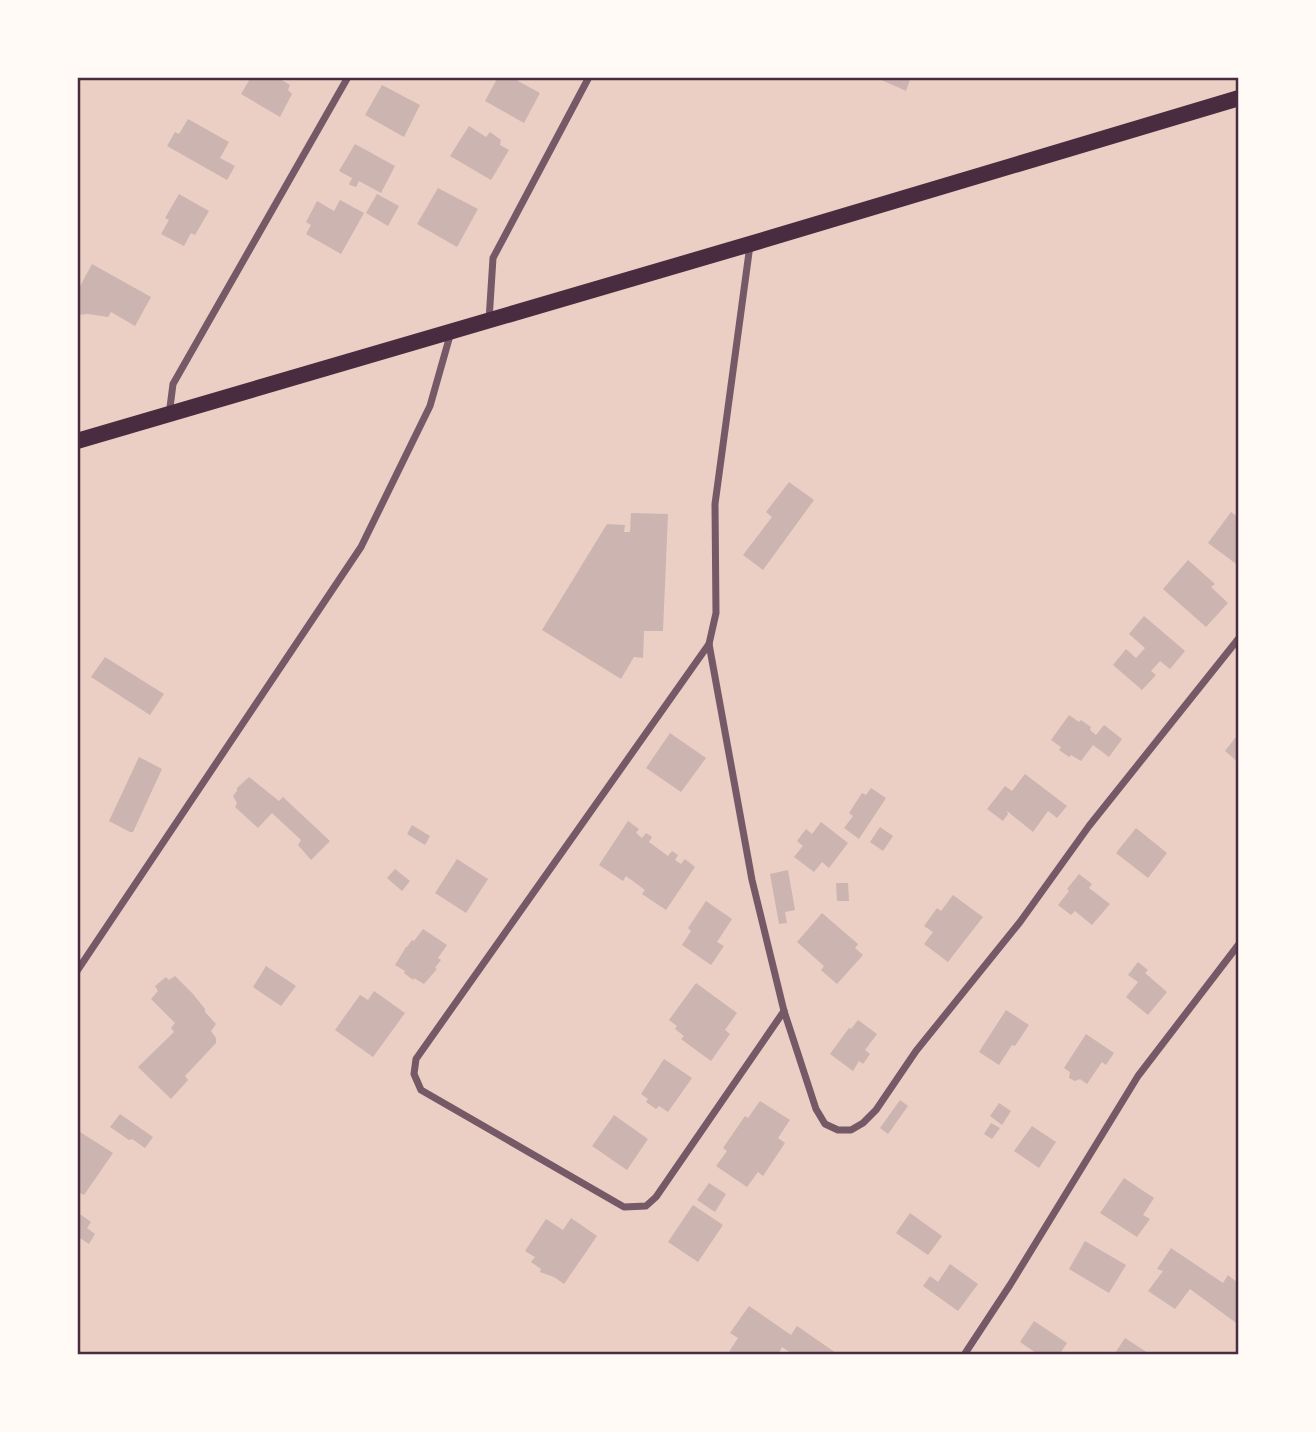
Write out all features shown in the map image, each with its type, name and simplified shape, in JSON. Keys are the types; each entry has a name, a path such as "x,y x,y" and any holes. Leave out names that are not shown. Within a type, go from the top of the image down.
{"main road":[{"path":"77,441 1239,98"}],"street":[{"path":"169,415 173,384 348,77"},
{"path":"489,320 493,258 589,77"},
{"path":"750,244 715,504 716,613 709,645 752,880 784,1011 816,1109 825,1124 838,1130 851,1130 876,1110 916,1051 1020,922 1089,826 1239,638"},
{"path":"77,971 361,547 430,406 451,332"},
{"path":"709,645 416,1059 414,1074 421,1090 624,1207 646,1206 656,1197 784,1011"},
{"path":"964,1355 1138,1076 1239,944"}],"shaded area":[{"path":"77,77 1239,77 1239,1355 77,1355"}],"building":[{"path":"251,77 277,77 290,85 288,90 292,94 280,117 241,94"},
{"path":"498,77 519,77 518,81 540,93 524,123 485,101"},
{"path":"875,77 911,77 906,91"},
{"path":"382,85 420,105 404,137 365,115"},
{"path":"188,119 229,142 220,158 235,166 227,180 167,146 175,132 179,134"},
{"path":"469,126 486,137 490,132 501,140 500,145 509,150 491,180 450,156"},
{"path":"355,144 395,166 381,193 359,181 356,187 350,185 352,178 339,171"},
{"path":"438,188 478,209 457,247 417,224"},
{"path":"179,194 209,211 195,235 191,233 184,246 161,234 169,220 165,218"},
{"path":"377,194 399,206 388,226 366,213"},
{"path":"340,200 364,213 341,254 306,234 311,225 306,222 317,201 334,211"},
{"path":"92,264 151,297 135,326 111,312 108,317 77,315 77,292"},
{"path":"789,482 814,500 763,570 743,555 772,517 766,512"},
{"path":"1231,512 1239,518 1239,566 1208,543"},
{"path":"631,513 668,514 663,631 644,631 643,658 634,657 621,679 542,630 607,524 625,525 624,532 630,532"},
{"path":"1188,560 1215,584 1211,587 1228,603 1206,627 1163,589"},
{"path":"1144,616 1185,651 1170,669 1160,661 1151,671 1156,675 1142,690 1113,665 1126,649 1136,658 1145,648 1129,634"},
{"path":"105,657 164,694 150,715 91,677"},
{"path":"1069,715 1091,727 1090,730 1096,735 1104,725 1122,739 1109,757 1093,745 1081,761 1071,755 1069,757 1051,740"},
{"path":"670,733 706,758 681,792 646,768"},
{"path":"1239,733 1239,763 1225,751"},
{"path":"139,757 162,769 133,832 130,832 109,821"},
{"path":"1025,774 1067,806 1057,818 1048,811 1033,832 1007,811 1003,821 987,809 1005,786 1012,791"},
{"path":"249,777 279,801 283,797 330,841 311,860 298,845 301,840 272,813 258,828 235,807 237,803 233,796"},
{"path":"871,788 886,798 859,839 844,828 853,816 849,813 862,793 866,795"},
{"path":"628,821 639,829 636,833 642,838 646,833 652,837 649,842 668,856 672,851 678,855 675,860 681,864 685,859 695,867 666,910 642,894 645,890 626,876 623,881 599,865"},
{"path":"821,822 848,843 829,868 822,862 814,872 794,857 803,846 797,841 806,829 812,834"},
{"path":"412,825 430,836 425,845 407,834"},
{"path":"880,827 893,836 883,851 870,842"},
{"path":"1136,828 1167,853 1148,878 1116,853"},
{"path":"457,859 488,879 466,913 435,893"},
{"path":"395,869 410,881 402,891 387,878"},
{"path":"788,870 795,910 785,912 787,923 779,924 770,874"},
{"path":"1079,874 1092,884 1089,888 1110,904 1092,925 1075,911 1071,915 1058,905"},
{"path":"836,883 848,883 849,901 837,901"},
{"path":"953,895 983,917 948,962 924,944 933,932 924,926 937,908 941,911"},
{"path":"706,901 732,919 717,942 724,946 711,965 682,945 691,931 688,928"},
{"path":"822,913 858,944 855,948 863,955 837,984 821,970 824,966 797,942"},
{"path":"423,929 447,945 438,958 441,960 435,968 437,969 424,984 414,978 413,980 395,965 406,947"},
{"path":"1138,962 1148,970 1145,973 1167,992 1148,1015 1126,997 1138,982 1128,975"},
{"path":"266,966 296,986 281,1006 253,987"},
{"path":"175,976 216,1024 211,1031 216,1043 185,1076 188,1080 171,1099 138,1067 174,1032 171,1028 175,1023 151,999 158,991 155,986 166,977 169,980"},
{"path":"696,983 737,1013 725,1030 730,1034 711,1061 681,1039 684,1036 669,1020"},
{"path":"374,991 405,1013 373,1057 335,1030 360,995 368,1000"},
{"path":"1006,1010 1029,1025 999,1065 979,1052"},
{"path":"858,1020 877,1034 865,1050 870,1054 863,1064 859,1061 853,1071 830,1054"},
{"path":"1086,1034 1114,1053 1106,1065 1102,1062 1087,1084 1080,1079 1075,1081 1069,1078 1070,1072 1064,1068"},
{"path":"664,1059 692,1078 668,1112 659,1106 656,1109 646,1102 648,1099 641,1094"},
{"path":"900,1100 908,1106 888,1134 880,1128"},
{"path":"760,1101 790,1120 778,1138 785,1143 763,1176 758,1172 747,1187 716,1166 727,1151 723,1148 745,1116 748,1118"},
{"path":"999,1103 1011,1111 1002,1125 990,1116"},
{"path":"120,1114 153,1137 145,1148 110,1127"},
{"path":"614,1115 648,1139 627,1170 592,1146"},
{"path":"991,1123 1000,1128 992,1139 984,1134"},
{"path":"1032,1126 1056,1142 1039,1168 1014,1151"},
{"path":"77,1130 113,1153 84,1195 77,1191"},
{"path":"1124,1178 1154,1198 1143,1215 1150,1219 1137,1237 1100,1213"},
{"path":"709,1183 726,1194 715,1212 697,1200"},
{"path":"693,1205 723,1225 698,1262 668,1242"},
{"path":"77,1212 91,1222 87,1228 95,1234 89,1244 77,1236"},
{"path":"910,1213 942,1236 928,1255 896,1233"},
{"path":"571,1218 597,1236 564,1284 540,1272 541,1269 531,1262 535,1257 525,1251 546,1219 563,1230"},
{"path":"1085,1241 1126,1265 1109,1293 1069,1269"},
{"path":"1171,1248 1223,1283 1228,1275 1239,1284 1239,1325 1190,1289 1175,1309 1148,1291 1163,1271 1157,1269"},
{"path":"950,1264 978,1284 958,1311 923,1286 930,1276 938,1282"},
{"path":"749,1306 791,1335 797,1326 839,1355 794,1355 782,1347 778,1355 727,1355 738,1338 730,1333"},
{"path":"1034,1321 1067,1343 1059,1355 1039,1355 1020,1342"},
{"path":"1125,1338 1151,1355 1118,1355 1115,1353"}]}
